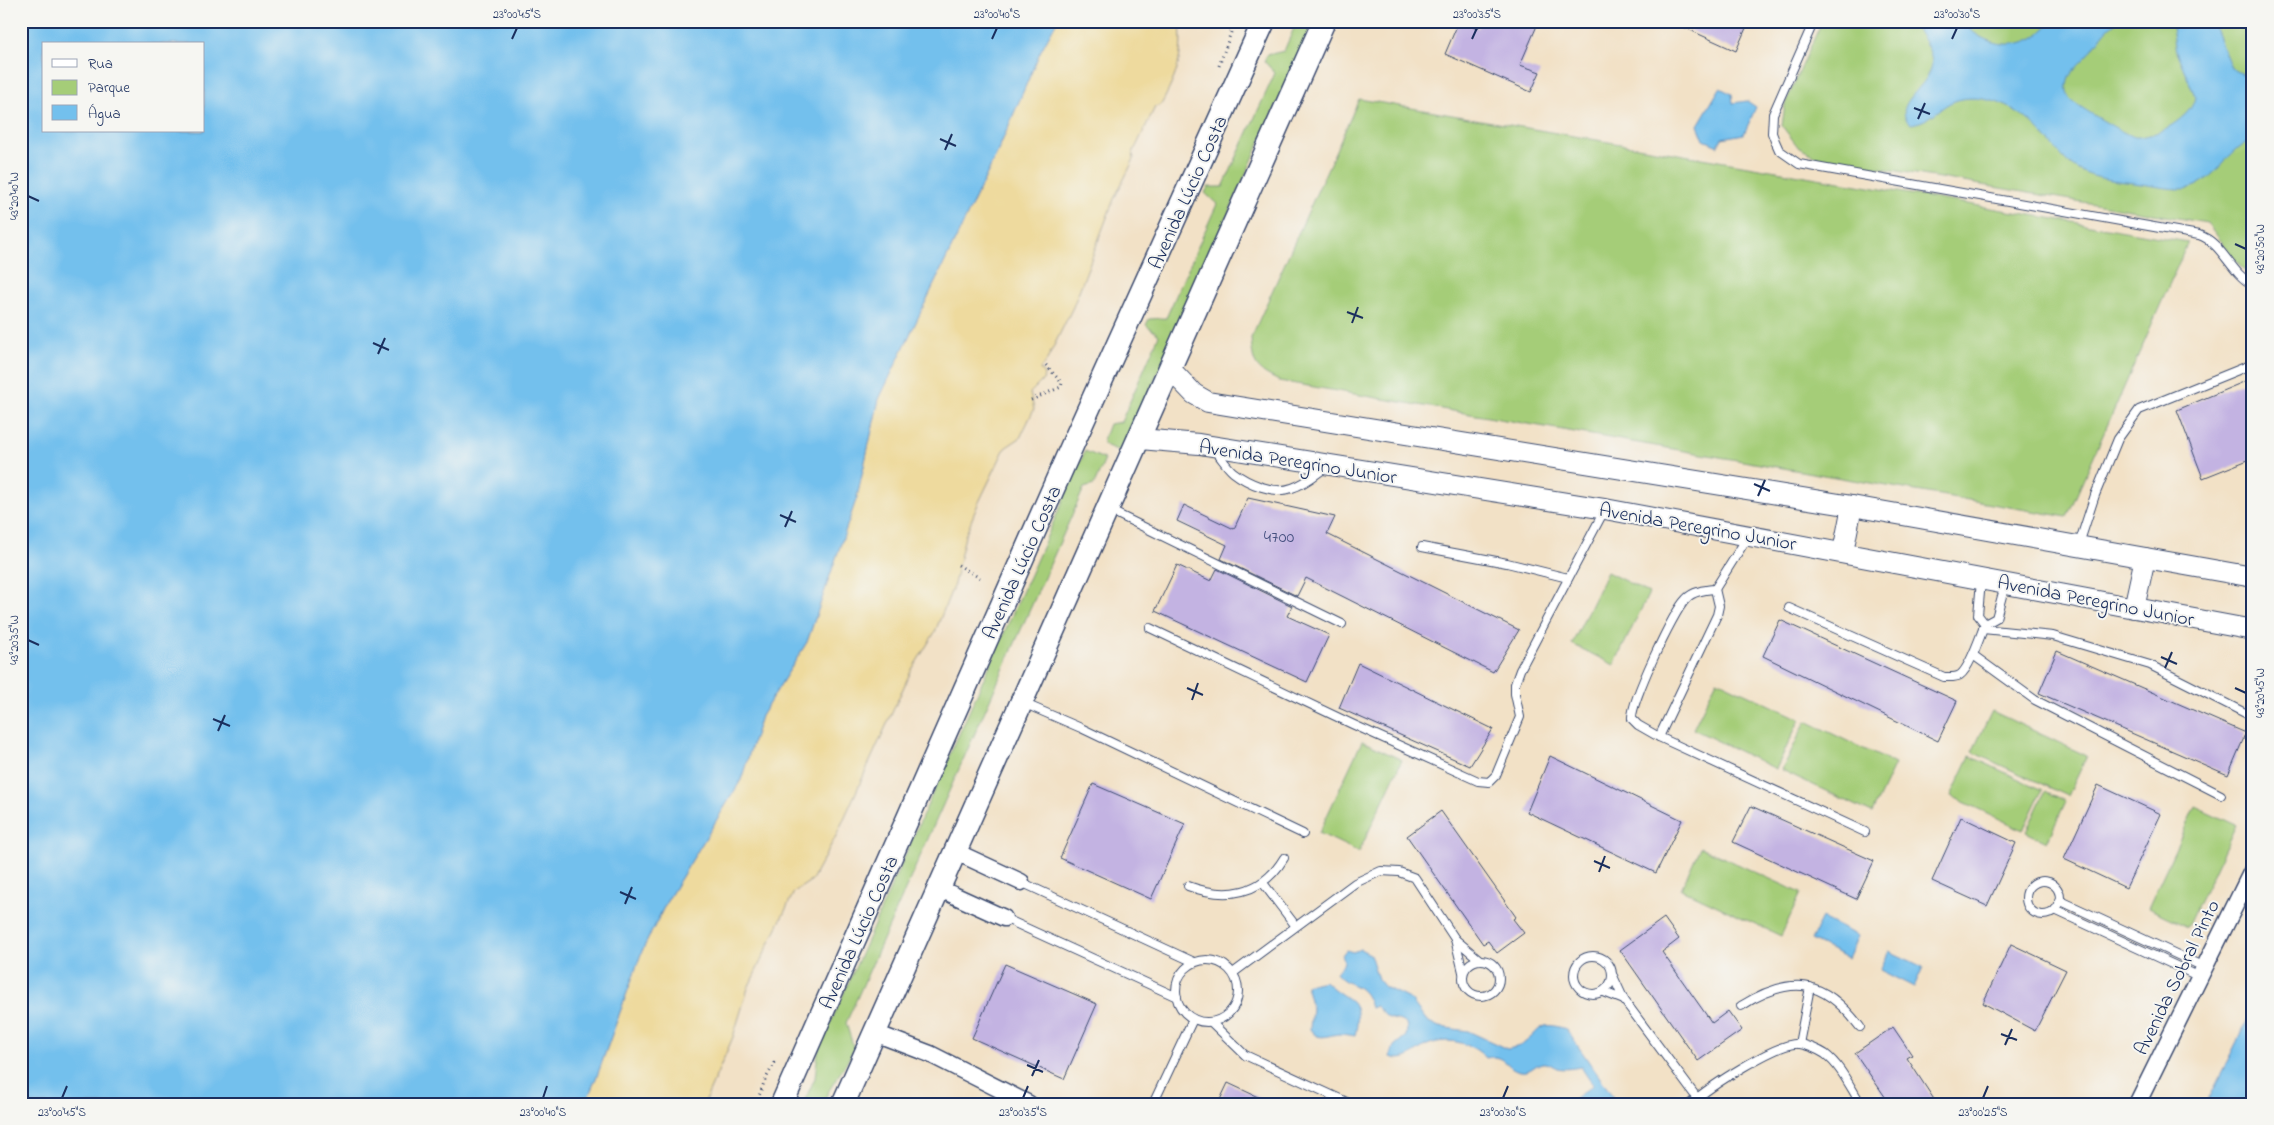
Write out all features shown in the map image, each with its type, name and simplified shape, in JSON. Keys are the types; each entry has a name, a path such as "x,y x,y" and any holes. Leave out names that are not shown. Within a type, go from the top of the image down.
{"main road":[{"name":"Avenida Lúcio Costa","path":"786,1098 1071,448 1264,21"},
{"path":"843,1104 954,851 1140,439 1324,21"}],"street":[{"path":"1170,369 1194,394 1208,402 1852,506 2253,577"},
{"name":"Avenida Peregrino Junior","path":"1140,439 1212,447 1604,509 1843,552 2253,630"},
{"path":"1843,552 1852,506"},
{"path":"2134,608 2145,558"},
{"path":"954,851 1021,882"},
{"name":"Avenida Sobral Pinto","path":"2137,1104 2253,869"},
{"path":"938,888 1004,918"},
{"path":"875,1033 930,1054 1030,1104"}],"lane":[{"path":"1814,21 1773,114 1772,133 1779,150 1799,164 2199,235 2209,238 2244,280 2253,284"},
{"path":"2078,546 2095,495 2118,439 2139,410 2248,366"},
{"path":"1212,447 1232,471 1257,485 1271,489 1290,489 1328,466"},
{"path":"1108,509 1342,624"},
{"path":"1150,628 1352,724 1478,780 1489,782 1496,775 1520,717 1515,684 1520,670 1604,509"},
{"path":"1660,737 1717,614 1719,606 1715,589 1748,536"},
{"path":"1422,547 1507,562 1568,578"},
{"path":"1982,578 1978,616 1984,627"},
{"path":"1789,608 1944,677 1953,677 1962,674 1973,655 1984,627 1996,618 2005,583"},
{"path":"1715,589 1703,590 1686,599 1672,620 1634,704 1632,719 1638,725 1660,737 1865,832"},
{"path":"1984,627 2053,636 2150,665 2253,717"},
{"path":"1973,655 2034,700 2221,795"},
{"path":"1021,702 1081,728 1303,834"},
{"path":"1188,886 1204,892 1222,894 1251,888 1263,883 1277,870 1284,858"},
{"path":"1234,973 1295,925 1355,883 1381,872 1399,872 1415,878 1455,940 1480,960"},
{"path":"2043,880 2049,882 2057,889 2060,900 2055,910 2045,914 2034,912 2027,904 2026,893 2032,884 2043,880"},
{"path":"1021,882 1194,962"},
{"path":"1263,883 1295,925"},
{"path":"2060,900 2171,952 2202,972"},
{"path":"2055,910 2202,972"},
{"path":"1004,918 1177,997"},
{"path":"1455,940 1463,972 1463,983 1470,993 1481,997 1492,993 1499,983 1498,971 1490,962 1480,960 1471,962 1463,972"},
{"path":"1624,1000 1604,992 1592,995 1580,990 1574,980 1576,967 1585,958 1598,956 1609,964 1624,1000 1697,1098"},
{"path":"1203,959 1220,961 1234,973 1239,990 1234,1008 1228,1015 1211,1022 1193,1019 1185,1013 1177,997 1176,987 1179,976 1186,968 1194,962 1203,959"},
{"path":"1604,992 1611,983 1613,976"},
{"path":"1799,1044 1810,986"},
{"path":"1741,1006 1756,997 1782,987 1810,986 1836,1001 1860,1027"},
{"path":"1153,1104 1193,1019"},
{"path":"1211,1022 1245,1054 1351,1104"},
{"path":"1690,1104 1764,1055 1781,1047 1799,1044 1824,1053 1836,1064 1860,1104"}],"path":[{"path":"1566,27 1568,21"},
{"path":"1032,400 1061,387 1062,383 1045,364"},
{"path":"958,565 980,578"}],"green space":[{"path":"1297,21 1314,21 1124,449 1111,448 1103,444 1109,424 1121,422 1159,335 1146,325 1149,319 1166,318 1217,204 1205,193 1208,187 1223,187 1275,73 1264,61 1267,55 1284,51"},
{"path":"1822,21 2248,21 2253,26 2253,277 2247,274 2207,223 1821,158 1799,148 1782,126 1785,104"},
{"path":"1359,99 2188,242 2067,517 1279,381 1260,370 1257,366 1254,361 1251,338"},
{"path":"1085,451 1104,459 1104,462 1094,485 1084,488 846,1023 854,1049 822,1104 803,1104 815,1078 818,1051"},
{"path":"1607,572 1649,593 1614,665 1572,644"},
{"path":"1717,680 1800,719 1776,769 1693,729"},
{"path":"1992,711 2087,756 2068,796 1972,752"},
{"path":"1806,721 1895,764 1872,813 1782,770"},
{"path":"1362,741 1402,760 1359,852 1319,833"},
{"path":"1970,756 2042,790 2023,830 1951,796"},
{"path":"2045,791 2066,801 2047,842 2026,832"},
{"path":"2195,806 2236,825 2188,927 2148,908"},
{"path":"1700,847 1801,893 1781,936 1681,889"}],"sand":[{"path":"1057,21 1180,21 1181,45 1178,65 1172,84 1161,105 1155,107 1133,153 1134,159 1114,199 1073,307 1046,362 1040,369 1044,375 1043,380 1030,393 1034,409 1020,438 1005,448 978,504 965,536 954,584 935,632 911,671 837,834 812,880 794,892 748,988 733,1037 704,1104 585,1104 642,951 667,901 741,780 761,716 807,642 857,497 879,399 997,153 1040,52"}],"water":[{"path":"21,21 1057,21 1040,52 997,153 879,399 857,497 807,642 761,716 741,780 667,901 642,951 585,1104 21,1104"},
{"path":"1912,21 1963,21 1970,29 1986,40 1996,43 2016,44 2035,37 2056,21 2118,21 2105,32 2072,73 2068,81 2067,92 2070,99 2092,114 2134,137 2142,137 2162,130 2181,119 2193,104 2195,96 2176,51 2171,21 2212,21 2231,68 2253,79 2253,139 2231,154 2204,181 2190,188 2179,189 2109,180 2078,170 2028,120 2002,104 1993,101 1969,98 1958,100 1950,103 1929,118 1911,124 1905,117 1904,110 1930,72 1932,63 1928,47"},
{"path":"1720,88 1732,94 1733,103 1747,101 1756,107 1744,134 1722,138 1718,146 1704,140 1698,125"},
{"path":"1822,918 1858,936 1848,958 1811,940"},
{"path":"1360,949 1370,954 1378,979 1385,987 1411,1000 1427,1021 1439,1027 1468,1031 1507,1049 1521,1045 1545,1026 1557,1026 1566,1029 1612,1095 1611,1104 1567,1104 1593,1085 1581,1067 1560,1069 1544,1063 1527,1071 1521,1071 1516,1070 1502,1059 1486,1058 1473,1048 1450,1041 1441,1041 1425,1046 1405,1058 1395,1059 1390,1057 1394,1046 1406,1036 1407,1026 1403,1022 1389,1018 1376,1006 1371,1008 1368,999 1360,989 1336,973 1344,963 1342,955 1346,950 1353,952"},
{"path":"1889,951 1923,967 1914,987 1880,970"},
{"path":"1325,981 1352,1002 1355,1007 1357,1023 1355,1036 1339,1034 1320,1037 1310,1029 1312,1008 1306,985"},
{"path":"2253,1009 2253,1104 2206,1104"}],"building":[{"path":"1459,21 1478,28 1481,21 1539,21 1520,65 1540,72 1531,92 1445,54"},
{"path":"1670,21 1749,21 1736,51"},
{"path":"2253,378 2253,458 2203,478 2177,410"},
{"path":"1248,498 1335,517 1327,534 1519,630 1493,672 1306,578 1297,596 1221,559 1227,545 1177,521 1184,505 1234,529"},
{"path":"1177,565 1211,581 1217,569 1292,606 1287,616 1329,635 1307,682 1155,611"},
{"path":"1780,620 1957,701 1938,741 1763,656"},
{"path":"2057,651 2246,733 2228,775 2039,693"},
{"path":"1358,663 1493,729 1470,766 1339,708"},
{"path":"1550,756 1682,820 1656,873 1527,812"},
{"path":"1093,784 1185,824 1151,899 1060,858"},
{"path":"2098,785 2161,814 2126,888 2064,859"},
{"path":"1751,806 1874,861 1856,899 1733,842"},
{"path":"1441,811 1516,917 1513,919 1524,933 1497,953 1488,941 1483,944 1407,836"},
{"path":"1961,817 2016,843 1987,906 1932,881"},
{"path":"1664,918 1679,939 1662,952 1712,1023 1728,1011 1742,1030 1698,1061 1620,950"},
{"path":"2011,944 2066,970 2035,1031 1983,1003"},
{"path":"1005,964 1097,1004 1064,1079 972,1038"},
{"path":"1893,1027 1912,1055 1907,1058 1937,1104 1890,1104 1855,1053"},
{"path":"1228,1083 1273,1104 1218,1104"}]}
